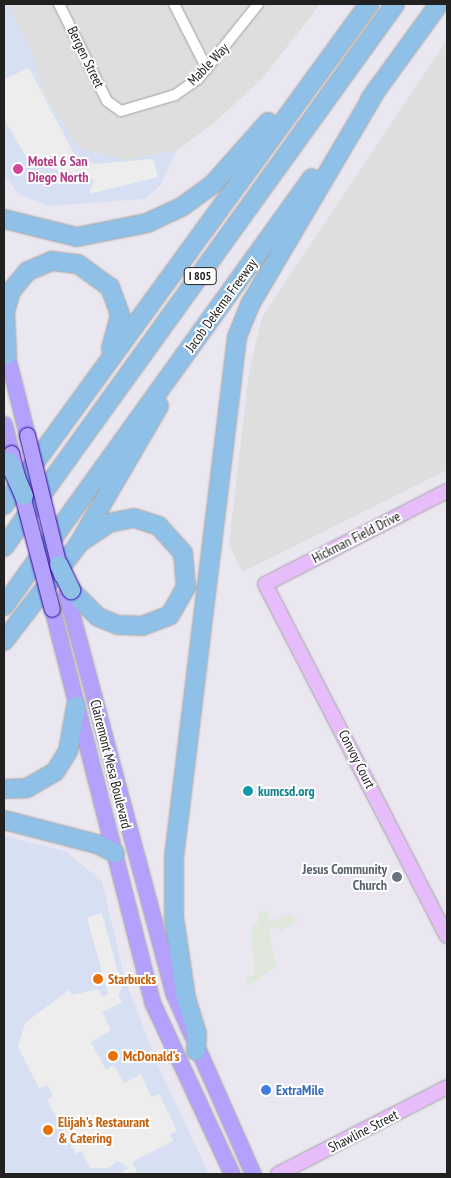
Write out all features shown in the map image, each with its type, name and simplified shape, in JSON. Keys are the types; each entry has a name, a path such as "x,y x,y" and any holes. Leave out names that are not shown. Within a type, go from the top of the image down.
{"highway":[{"path":"4,504 14,495 310,78 369,4"},
{"name":"I 805","path":"4,547 395,4"},
{"name":"Jacob Dekema Freeway","path":"4,606 438,4"},
{"path":"4,219 77,236 147,223 183,206 213,184 310,78"},
{"path":"196,1051 197,1034 186,998 174,918 174,857 236,345 251,303 377,89"},
{"path":"5,349 5,311 18,281 52,261 78,264 110,287 120,316 112,347 90,387"},
{"path":"4,641 78,545 134,453 190,348"},
{"path":"8,456 14,495"},
{"path":"59,565 68,592 98,617 118,625 142,626 170,615 186,587 183,553 159,526 134,518 110,523 78,545"},
{"path":"4,789 27,788 55,772 68,751 76,706"},
{"path":"4,820 90,842 115,853"}],"main road":[{"path":"5,349 59,565"},
{"path":"4,424 8,456"},
{"name":"Clairemont Mesa Boulevard","path":"14,495 52,609 152,1002 232,1174"},
{"name":"Clairemont Mesa Boulevard","path":"68,592 151,918 196,1051 254,1174"}],"street":[{"name":"Bergen Street","path":"60,4 107,101 115,109"},
{"path":"174,4 207,68"},
{"name":"Mable Way","path":"115,109 140,109 175,95 207,68 258,4"},
{"name":"Hickman Field Drive","path":"265,584 447,490"},
{"name":"Convoy Court","path":"265,584 447,936"},
{"name":"Shawline Street","path":"278,1174 447,1087"}],"shaded area":[{"path":"4,4 8,4 34,57 42,91 80,149 126,160 177,150 160,186 145,199 48,206 20,195 4,176"},
{"path":"8,4 320,4 262,79 214,123 177,150 126,160 80,149 42,91 34,57"},
{"path":"447,40 447,470 242,572 229,544 249,372 262,317"},
{"path":"29,68 75,156 94,164 153,159 158,177 89,194 94,180 29,162 4,119 4,79"},
{"path":"4,836 65,851 102,881 125,979 159,1068 209,1174 4,1174"},
{"path":"267,911 270,922 287,914 299,920 281,931 278,926 269,931 276,966 247,987 246,976 253,976 254,969 251,927 258,923 259,912"},
{"path":"102,913 122,989 118,995 123,1002 102,1012 111,1030 91,1042 106,1070 114,1065 124,1083 141,1074 151,1097 159,1094 177,1131 170,1134 173,1141 132,1162 138,1174 119,1174 129,1168 118,1161 107,1168 90,1168 81,1151 76,1154 47,1100 53,1096 47,1085 39,1088 18,1047 25,1023 69,990 73,995 98,989 103,997 108,993 87,918"}],"place":[{"name":"Motel 6 San Diego North","path":"18,169"},
{"name":"kumcsd.org","path":"248,791"},
{"name":"Jesus Community Church","path":"397,877"},
{"name":"Starbucks","path":"98,979"},
{"name":"McDonald's","path":"113,1056"},
{"name":"ExtraMile","path":"266,1090"},
{"name":"Elijah's Restaurant & Catering","path":"48,1130"}]}
